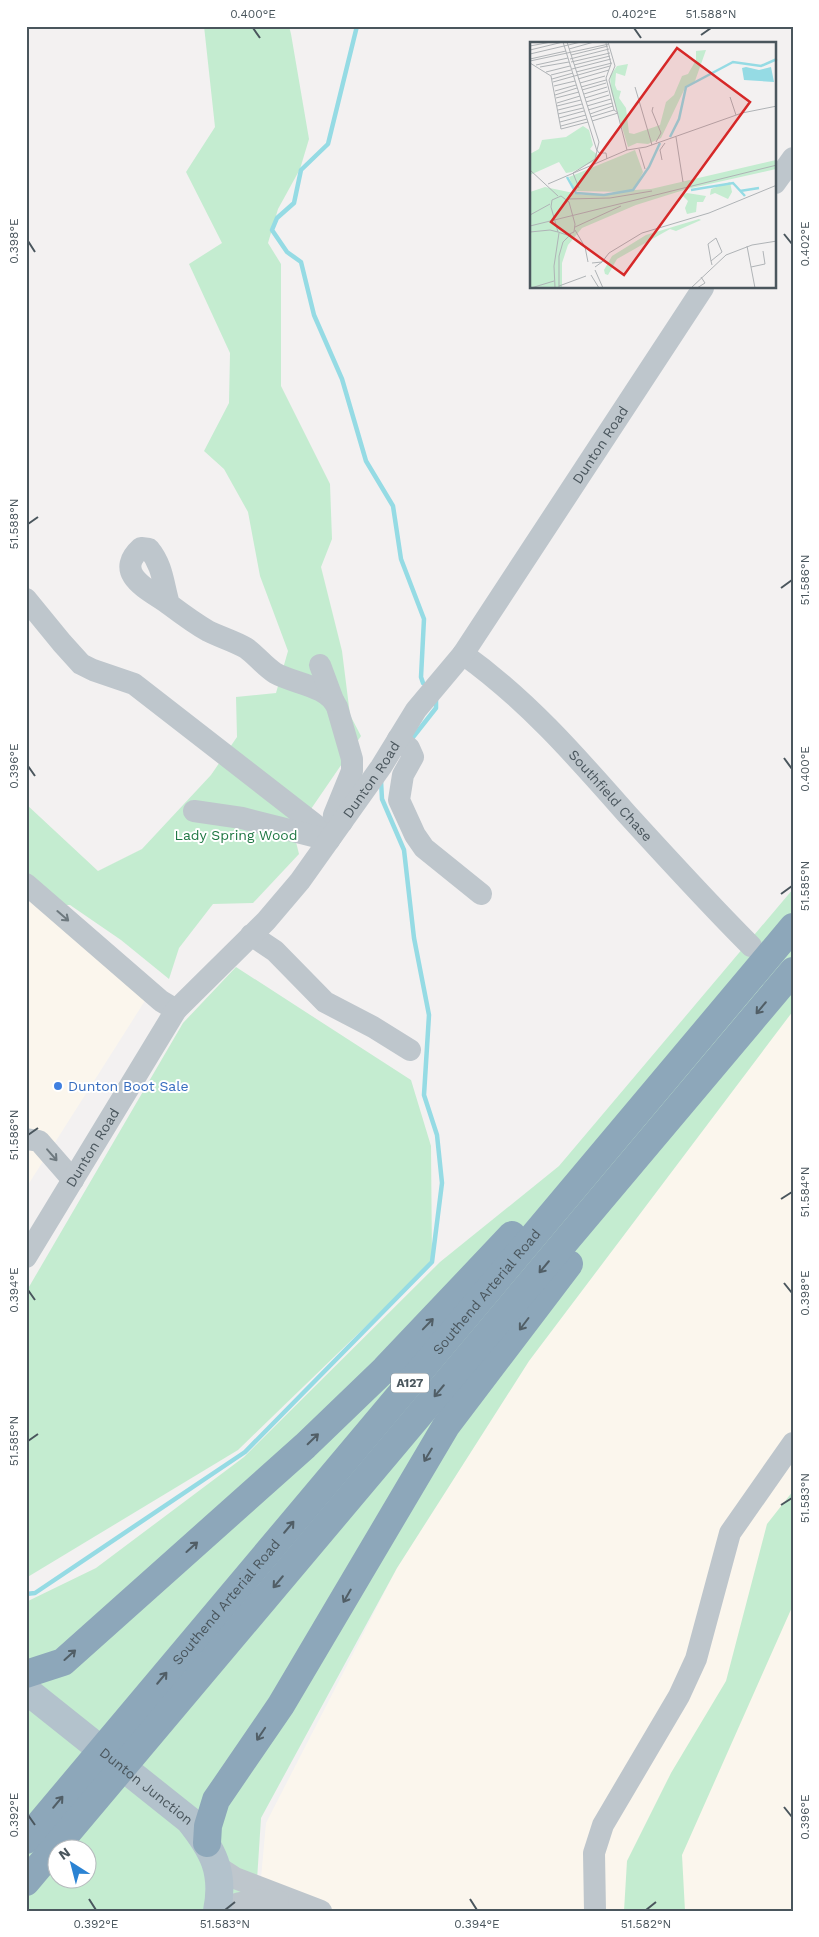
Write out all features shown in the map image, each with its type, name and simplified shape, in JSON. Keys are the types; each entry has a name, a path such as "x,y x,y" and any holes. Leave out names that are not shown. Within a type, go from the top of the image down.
{"highway":[{"name":"Southend Arterial Road","path":"26,1840 758,953 793,927"},
{"path":"26,1674 63,1662 305,1446 385,1369 538,1210 758,953"},
{"name":"Southend Arterial Road","path":"26,1882 793,971"},
{"path":"212,1855 208,1826 216,1800 281,1705 446,1426 605,1217 730,1046"}],"main road":[{"name":"Dunton Junction","path":"26,1690 54,1710 189,1820 212,1855"},
{"path":"212,1855 219,1886 217,1911"}],"street":[{"name":"Dunton Road","path":"26,1257 176,1010 251,935 300,881 416,710 463,654 702,289"},
{"path":"26,599 81,664 134,684 334,833"},
{"path":"169,604 208,631 247,649 275,673 318,690 333,700"},
{"name":"Southfield Chase","path":"463,654 495,677 542,719 698,893 758,953"},
{"path":"320,665 337,707 352,759 352,771 334,815 334,833"},
{"path":"398,739 408,748 413,757 402,775 399,800 415,835 424,848 482,894"},
{"path":"194,811 334,833"},
{"path":"26,884 161,1001 176,1010"},
{"path":"251,935 274,951 325,1002 373,1027 410,1050"},
{"path":"26,1139 39,1141 73,1180"},
{"path":"595,1911 594,1853 603,1825 680,1696 696,1659 730,1533 793,1443"},
{"path":"212,1855 235,1878 321,1911"},
{"path":"217,1911 229,1905 251,1899 299,1903"}],"shaded area":[{"name":"Dunton Boot Sale","path":"26,874 155,985 26,1188"},
{"path":"793,1011 793,1911 258,1911 266,1823 397,1568 529,1361"}],"green space":[{"name":"Lady Spring Wood","path":"204,26 289,26 291,34 309,139 300,169 278,209 268,243 281,264 281,386 330,484 332,539 321,567 342,651 350,715 361,736 311,809 295,838 299,854 253,903 213,904 179,948 169,979 121,940 70,905 62,905 26,874 26,804 98,871 142,849 211,775 237,737 236,697 276,693 288,651 260,576 248,512 224,469 204,451 229,403 230,353 189,264 222,243 186,172 215,127"},
{"path":"793,889 793,1011 529,1361 397,1568 261,1818 255,1911 26,1911 26,1602 96,1568 244,1457 440,1262 559,1166"},
{"path":"236,967 411,1080 431,1146 432,1262 238,1450 26,1578 26,1292 183,1023"},
{"path":"793,1491 793,1605 682,1855 685,1911 624,1911 627,1861 671,1773 726,1681 767,1524"}],"waterway":[{"path":"357,26 328,144 301,170 294,203 277,218 272,230 287,252 301,262 314,315 342,379 366,461 393,506 401,559 424,619 421,677 423,683"},
{"path":"410,741 436,708 436,698"},
{"path":"26,1594 35,1593 245,1452 432,1262 442,1183 437,1135 424,1095 429,1015 414,938 404,850 382,799 381,781"}],"place":[{"name":"Dunton Boot Sale","path":"58,1086"}]}
